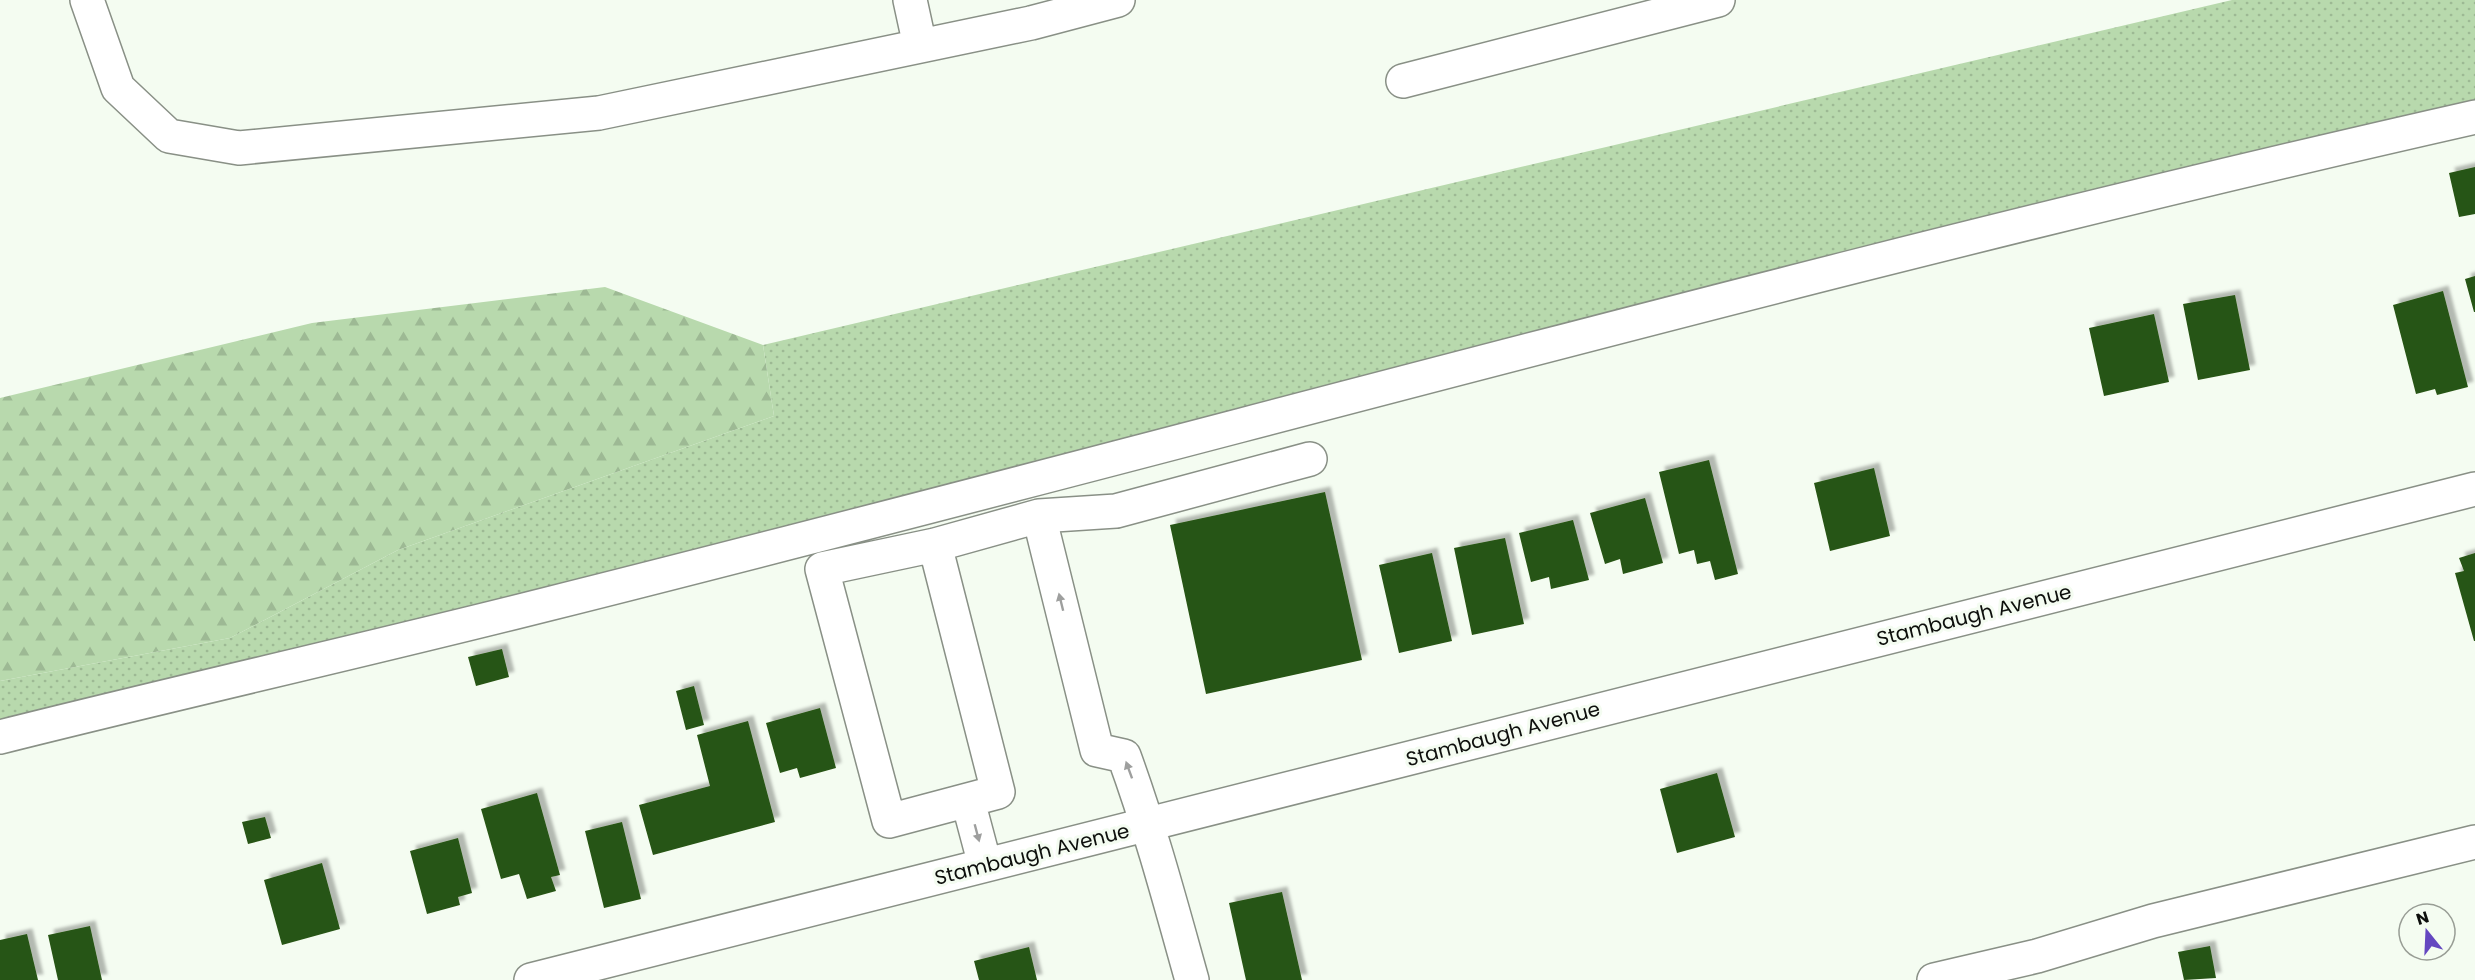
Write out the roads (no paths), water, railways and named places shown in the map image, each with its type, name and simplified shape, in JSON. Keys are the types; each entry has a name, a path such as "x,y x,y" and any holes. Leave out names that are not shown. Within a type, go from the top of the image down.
{"street":[{"path":"87,0 118,88 169,136 239,148 599,113 1031,23 1118,0"},
{"path":"910,0 920,46"},
{"path":"1403,81 1718,0"},
{"path":"0,737 545,605 1779,284 2270,164 2475,117"},
{"path":"935,545 998,792 889,821 822,569 935,545 1039,516 1116,511 1310,459"},
{"name":"Stambaugh Avenue","path":"531,980 2475,489"},
{"path":"1039,516 1097,750 1124,756 1149,825 1158,868 1192,980"},
{"path":"968,801 986,865"},
{"path":"1934,980 2037,956 2153,921 2475,842"}]}
